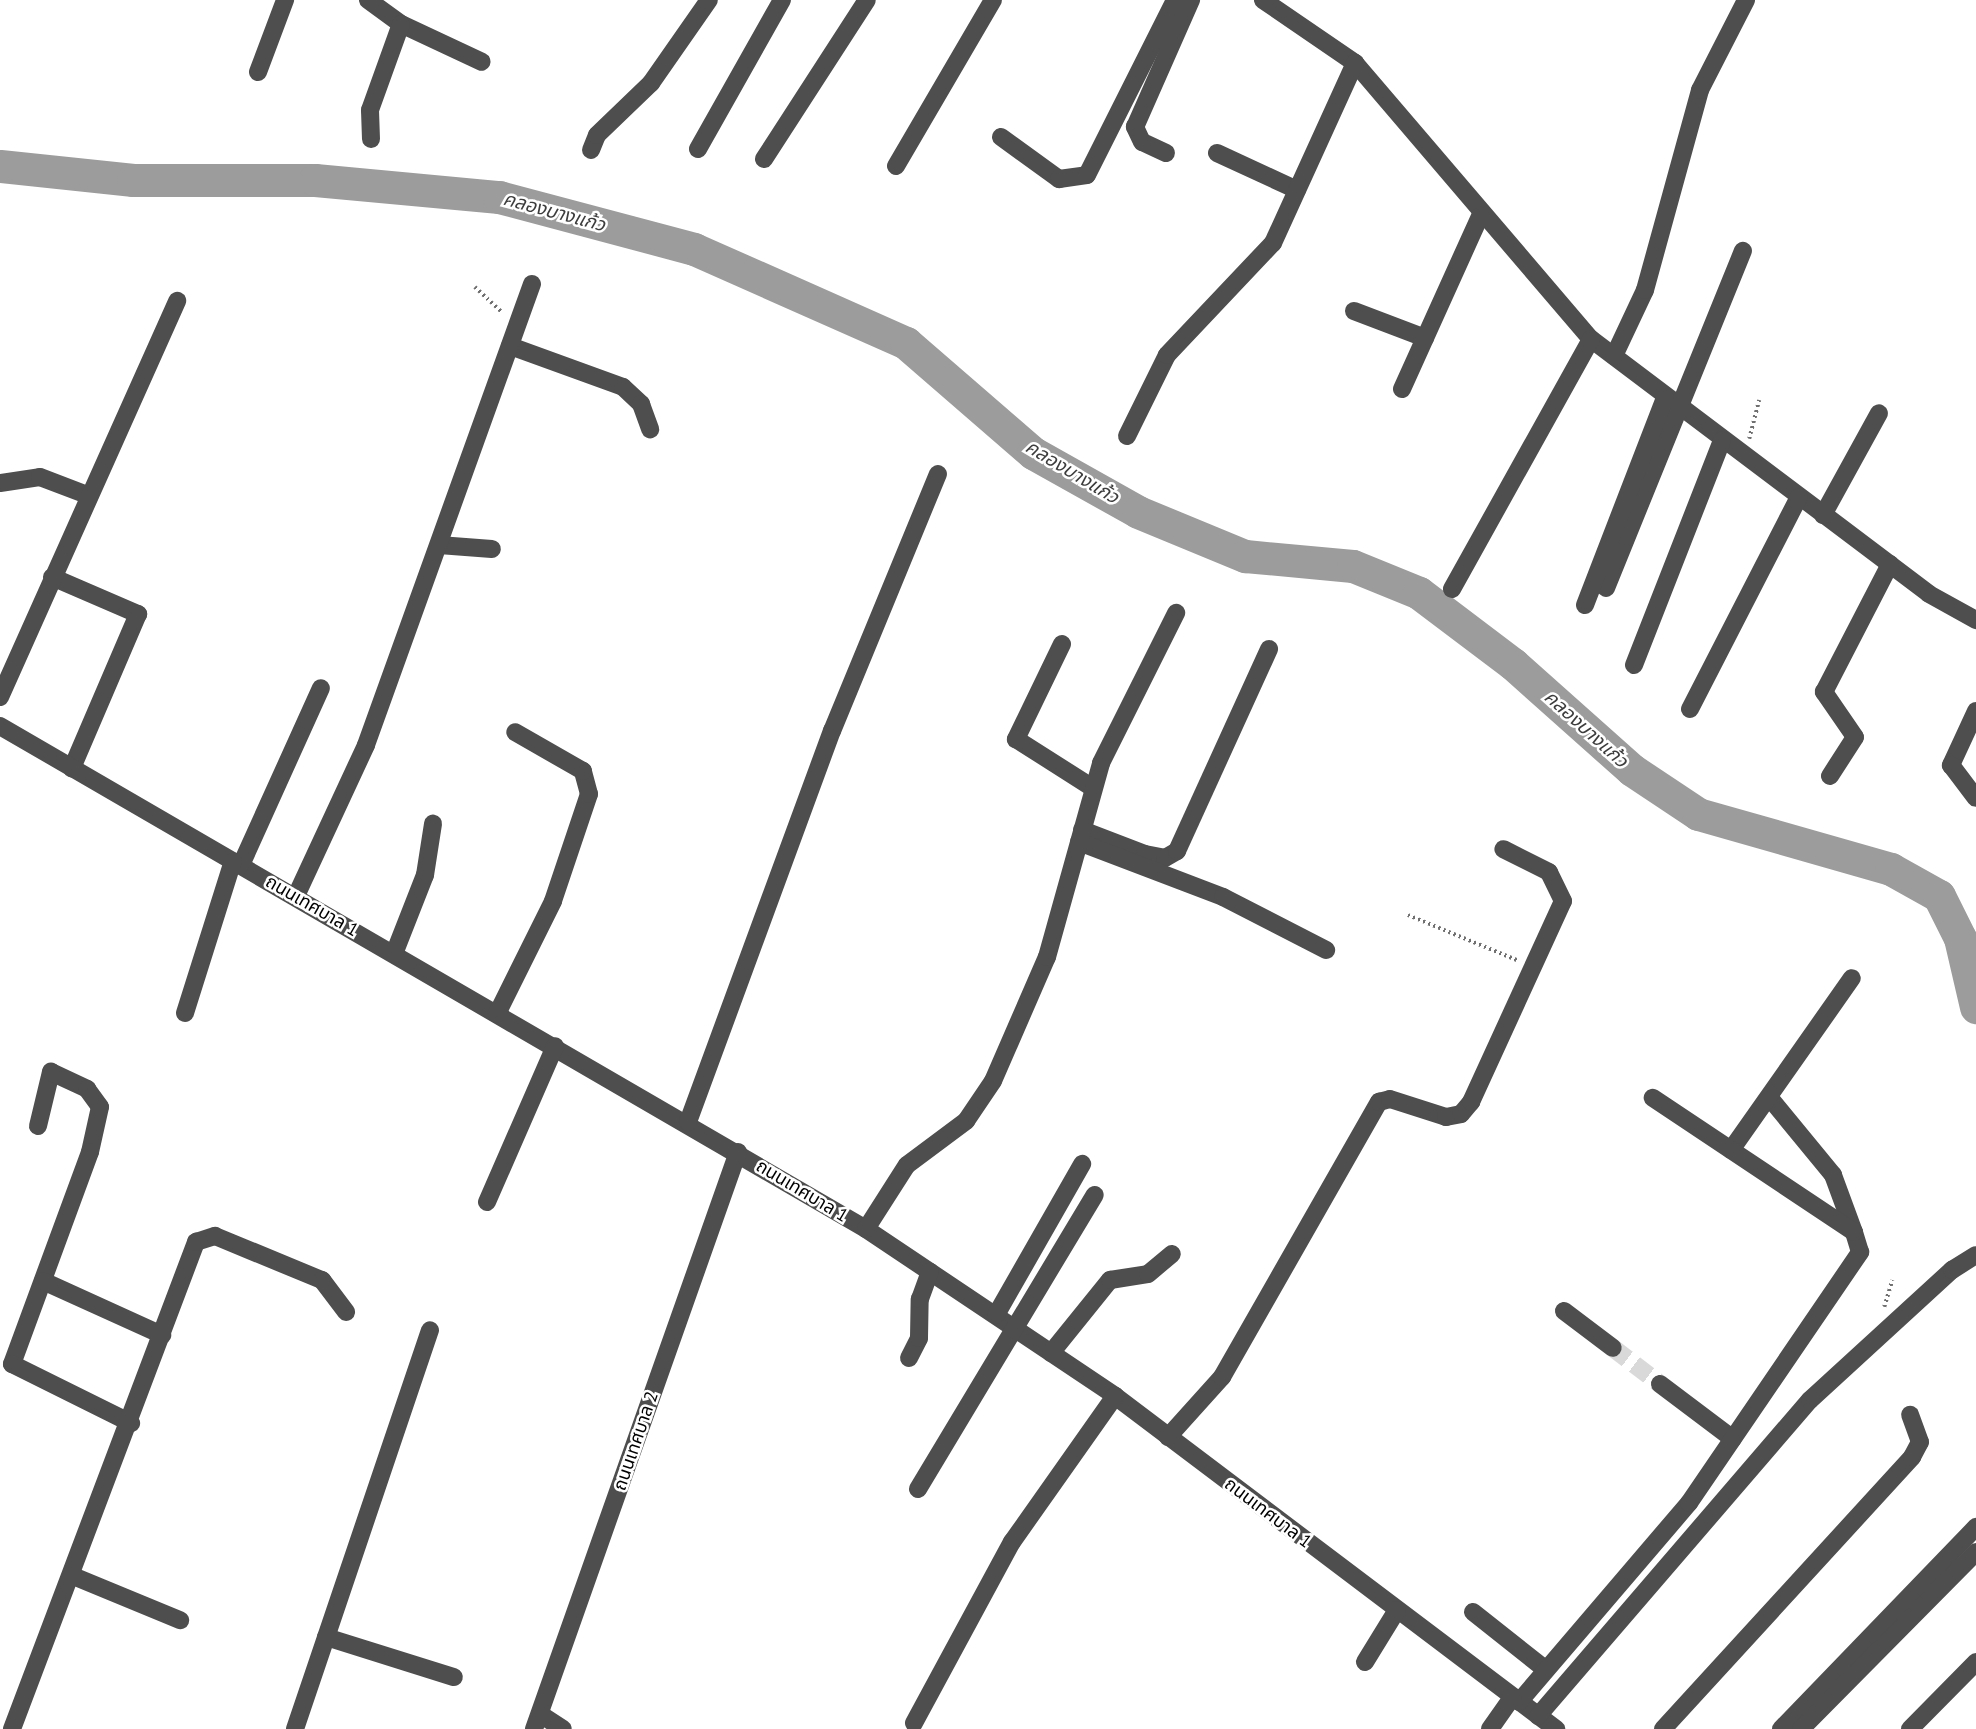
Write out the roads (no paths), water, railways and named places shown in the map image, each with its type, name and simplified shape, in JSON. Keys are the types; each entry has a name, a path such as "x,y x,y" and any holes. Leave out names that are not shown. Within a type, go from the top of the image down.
{"street":[{"path":"258,72 285,0"},
{"path":"368,0 401,24 482,62"},
{"path":"591,150 597,135 651,83 709,0"},
{"path":"698,149 782,0"},
{"path":"764,159 867,0"},
{"path":"896,166 993,0"},
{"path":"1001,137 1059,179 1087,174 1175,0"},
{"path":"1166,153 1142,142 1135,127 1191,0"},
{"path":"1263,0 1355,63 1480,216 1591,339 1722,441 1890,564 1976,620"},
{"path":"1614,356 1645,290 1700,90 1746,0"},
{"path":"371,139 370,110 401,24"},
{"path":"1127,436 1167,355 1260,260 1297,190 1355,63"},
{"path":"1217,153 1297,190"},
{"path":"1402,389 1480,216"},
{"path":"1585,605 1672,403 1743,251"},
{"path":"296,896 366,745 532,284"},
{"path":"0,697 177,301"},
{"path":"1354,311 1425,338"},
{"path":"1452,589 1591,339"},
{"path":"510,346 623,387 641,404 650,429"},
{"path":"1606,588 1672,403"},
{"path":"1823,515 1879,413"},
{"path":"1634,665 1722,441"},
{"path":"688,1122 832,731 938,474"},
{"path":"0,483 40,477 90,496"},
{"path":"1690,709 1799,497"},
{"path":"439,545 492,549"},
{"path":"1830,776 1855,737 1824,692 1890,564"},
{"path":"52,577 138,614 72,768"},
{"path":"866,1229 907,1165 966,1121 993,1082 1040,976 1093,788 1176,613"},
{"path":"1062,644 1016,740 1093,788"},
{"path":"1081,836 1165,858 1177,851 1269,649"},
{"path":"185,1013 237,863 321,688"},
{"path":"1976,711 1951,765 1976,798"},
{"name":"ถนนเทศบาล 1","path":"0,726 688,1122 866,1229 1115,1396 1556,1729"},
{"path":"498,1014 553,901 589,794 583,771 515,732"},
{"path":"394,954 425,875 433,824"},
{"path":"1081,836 1223,897 1326,950"},
{"path":"1168,1437 1222,1377 1379,1102 1390,1100 1446,1117 1461,1114 1534,967 1563,891 1549,872 1503,849"},
{"path":"1731,1150 1853,978"},
{"path":"487,1202 555,1046"},
{"path":"38,1126 51,1072 87,1088 100,1107 90,1152 43,1282 6,1361 131,1423"},
{"path":"1490,1729 1689,1503 1844,1282 1860,1252 1833,1175 1769,1097"},
{"path":"1653,1098 1854,1232"},
{"name":"ถนนเทศบาล 2","path":"537,1722 738,1152"},
{"path":"996,1315 1082,1164"},
{"path":"918,1489 1013,1327 1095,1195"},
{"path":"12,1729 131,1423 196,1242 206,1234 322,1280 346,1312"},
{"path":"1051,1353 1110,1280 1148,1275 1172,1254"},
{"path":"1538,1716 1810,1400 1971,1257"},
{"path":"909,1358 919,1338 922,1287 930,1272"},
{"path":"43,1282 162,1335"},
{"path":"1564,1311 1613,1348"},
{"path":"295,1729 430,1330"},
{"path":"1660,1384 1733,1439"},
{"path":"914,1723 1012,1542 1115,1396"},
{"path":"1663,1729 1912,1457 1920,1442 1910,1415"},
{"path":"1781,1729 1976,1527"},
{"path":"1801,1729 1976,1552"},
{"path":"73,1576 180,1620"},
{"path":"1365,1662 1397,1610"},
{"path":"1473,1612 1545,1669"},
{"path":"326,1637 454,1676"},
{"path":"1909,1729 1976,1661"},
{"path":"537,1722 564,1729"}],"waterway":[{"name":"คลองบางแก้ว","path":"0,166 133,180 315,180 499,197 694,249 906,343 1033,453 1138,512 1245,556 1353,566 1419,593 1513,664 1632,770 1698,814 1891,869 1939,896 1960,938 1976,1007"}],"tunnel":[{"path":"1613,1348 1660,1384"}]}
